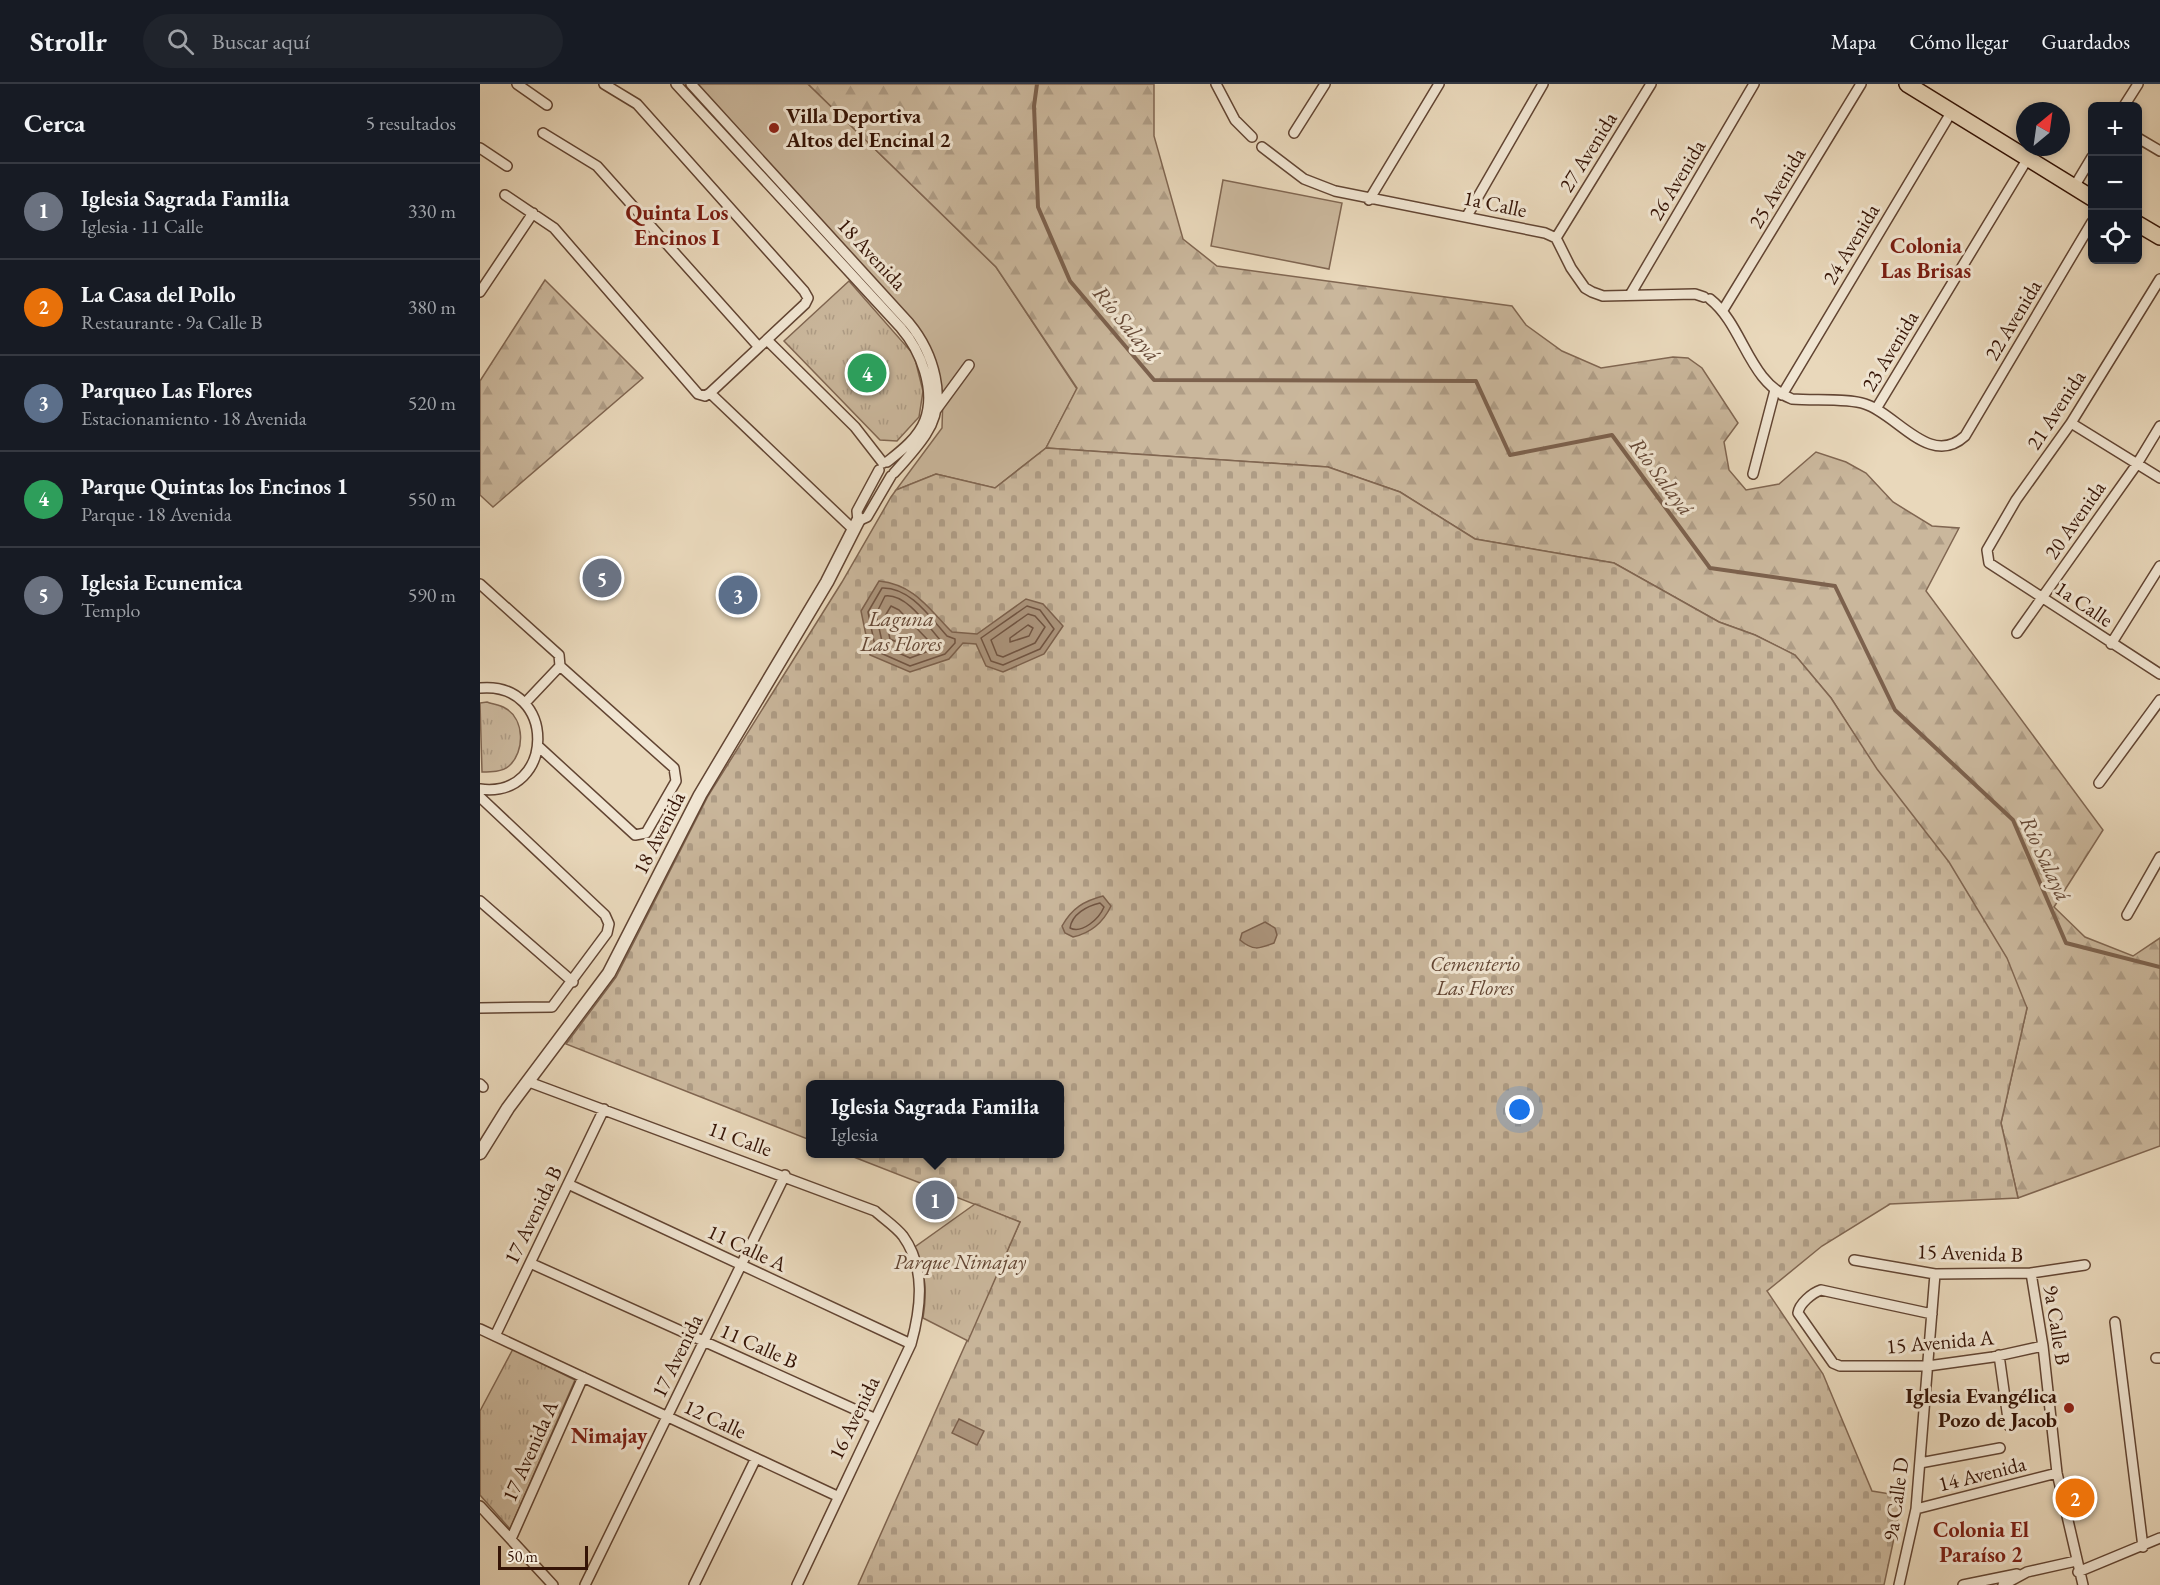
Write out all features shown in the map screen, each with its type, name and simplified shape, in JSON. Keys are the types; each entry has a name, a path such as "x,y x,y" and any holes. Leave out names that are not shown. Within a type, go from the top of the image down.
{"main road":[{"path":"1907,84 2088,196"},
{"path":"2142,226 2160,237"}],"street":[{"path":"517,84 547,105"},
{"path":"505,195 554,228 698,394 705,396 710,393 805,304 808,298 804,291 638,104 604,84"},
{"name":"18 Avenida","path":"676,84 901,328 917,350 927,380 925,420 904,448 883,465 857,511 856,526"},
{"name":"18 Avenida","path":"480,1153 609,973 700,795 827,582 856,526 867,517 893,475 926,435 936,410 936,378 917,333 691,84"},
{"path":"1216,84 1235,120 1252,137"},
{"path":"1294,133 1324,84"},
{"path":"1369,200 1439,84"},
{"path":"1467,216 1543,84"},
{"name":"27 Avenida","path":"1556,238 1651,84"},
{"name":"26 Avenida","path":"1630,294 1754,84"},
{"name":"25 Avenida","path":"1723,310 1861,84"},
{"path":"2127,102 2138,84"},
{"name":"24 Avenida","path":"1753,474 1778,393 1952,111"},
{"path":"543,133 597,166 758,346"},
{"path":"2142,140 2160,151"},
{"name":"1a Calle","path":"1262,147 1304,179 1335,191 1369,200 1467,216 1545,233 1556,238"},
{"path":"480,148 507,166"},
{"name":"23 Avenida","path":"1876,409 2028,158"},
{"path":"2074,187 2088,164"},
{"path":"480,292 533,213"},
{"name":"22 Avenida","path":"1876,409 1934,446 1958,443 1965,436 2088,229"},
{"path":"1556,238 1570,268 1585,288 1604,296 1630,294 1707,298 1723,310 1750,357 1778,393 1792,399 1857,402 1876,409"},
{"name":"21 Avenida","path":"1989,563 1987,550 2016,500 2071,423 2160,279"},
{"path":"766,340 855,427 883,465 894,466 893,475"},
{"path":"936,410 969,365"},
{"path":"710,393 856,526"},
{"path":"2071,423 2160,478"},
{"name":"20 Avenida","path":"2017,633 2136,464 2160,426"},
{"name":"1a Calle","path":"1989,563 2160,674"},
{"path":"2111,644 2160,566"},
{"path":"480,584 559,655 560,666 674,768 676,781 646,833 635,835 538,746"},
{"path":"525,703 560,666"},
{"path":"481,687 498,688 525,703 538,731 538,746 526,772 503,788 482,793"},
{"path":"2099,783 2160,700"},
{"path":"480,1008 552,1007 573,982 607,933 609,924 605,915 482,793"},
{"path":"2127,915 2160,857"},
{"path":"480,901 573,982"},
{"name":"11 Calle","path":"529,1082 785,1175 875,1211 902,1235 917,1262"},
{"name":"17 Avenida B","path":"495,1336 604,1109"},
{"name":"17 Avenida","path":"585,1585 785,1175"},
{"name":"11 Calle A","path":"568,1184 910,1344"},
{"name":"15 Avenida B","path":"1854,1260 1935,1274 2031,1273 2085,1265"},
{"name":"16 Avenida","path":"797,1585 910,1344 920,1312 917,1262"},
{"name":"11 Calle B","path":"530,1263 874,1418"},
{"name":"9a Calle B","path":"2031,1273 2043,1346 2057,1473 2078,1572 2083,1585"},
{"name":"9a Calle D","path":"1899,1585 1916,1509 1935,1274"},
{"name":"15 Avenida A","path":"1932,1314 1821,1290 1816,1291 1799,1308 1798,1313 1833,1363 1840,1366 1928,1366 1999,1356 2043,1346"},
{"path":"2115,1322 2143,1547"},
{"name":"12 Calle","path":"480,1329 837,1496"},
{"path":"1999,1356 2009,1426"},
{"name":"17 Avenida A","path":"511,1539 583,1377"},
{"path":"1920,1462 2000,1448"},
{"path":"694,1585 756,1458"},
{"name":"14 Avenida","path":"1916,1509 2057,1473"},
{"path":"480,1506 548,1583"},
{"path":"2078,1572 2143,1547 2160,1538"},
{"path":"1963,1585 2076,1561"},
{"path":"2003,1585 2027,1572"}],"green space":[{"path":"695,84 808,84 996,267 1077,389 1046,448 995,488 936,474 896,490 942,428 943,395 934,358"},
{"path":"808,84 1154,84 1154,136 1183,239 1217,266 1512,306 1526,325 1562,351 1601,368 1673,357 1688,358 1702,368 1738,423 1724,442 1729,470 1746,490 1779,484 1816,452 1846,462 1866,473 1893,502 1932,526 1959,528 1926,591 2103,830 2054,907 2085,937 2133,956 2160,938 2160,1146 2018,1198 2001,1123 2027,1008 1831,698 1795,655 1755,635 1719,622 1614,563 1475,539 1400,492 1328,467 1046,448 1077,388 996,267"},
{"path":"1223,180 1342,203 1329,269 1211,246"},
{"path":"545,280 643,378 493,507 480,495 480,381"},
{"path":"849,281 914,355 923,391 919,417 897,441 880,440 784,341"},
{"name":"Cementerio Las Flores","path":"1046,448 1328,467 1400,492 1475,539 1614,563 1719,622 1755,635 1795,655 1831,698 1877,769 1949,862 2007,958 2027,1008 2001,1123 2018,1198 1890,1204 1822,1246 1767,1291 1823,1374 1872,1491 1903,1496 1884,1585 858,1585 1020,1222 856,1158 1064,1158 1064,1080 806,1080 806,1138 566,1044 616,977 708,796 842,582 896,490 936,474 995,488"},
{"path":"487,702 503,707 512,713 521,736 518,753 514,760 506,768 493,772 482,772 480,703"},
{"name":"Parque Nimajay","path":"975,1204 1020,1222 968,1341 923,1318 925,1282 921,1266 912,1249"},
{"path":"513,1349 575,1380 510,1529 480,1495 480,1411"}],"water":[{"name":"Laguna Las Flores","path":"879,581 902,587 912,593 928,606 952,632 977,634 1026,599 1043,604 1063,626 1044,654 1003,672 986,666 976,644 963,643 949,659 910,672 870,655 861,611"},
{"path":"1103,896 1111,906 1100,922 1091,930 1073,937 1065,933 1062,926 1074,910 1090,900"},
{"path":"1265,922 1275,928 1277,935 1274,943 1256,948 1240,940 1242,933"},
{"path":"959,1419 984,1431 977,1445 952,1433"}],"waterway":[{"name":"Río Salayá","path":"1037,84 1034,106 1038,207 1070,281 1154,380 1476,381 1510,455 1612,435 1710,568 1835,586 1895,710 2013,820 2066,943 2160,967"}],"place":[{"name":"Villa Deportiva Altos del Encinal 2","path":"774,128"},
{"name":"Parque Quintas los Encinos 1","path":"867,373"},
{"name":"Iglesia Ecunemica","path":"602,578"},
{"name":"Parqueo Las Flores","path":"738,595"},
{"name":"Iglesia Sagrada Familia","path":"935,1200"},
{"name":"Iglesia Evangélica Pozo de Jacob","path":"2069,1408"},
{"name":"La Casa del Pollo","path":"2075,1498"}],"district":[{"name":"Quinta Los Encinos I","path":"677,224"},
{"name":"Colonia Las Brisas","path":"1926,258"},
{"name":"Nimajay","path":"609,1435"},
{"name":"Colonia El Paraíso 2","path":"1981,1542"}]}
